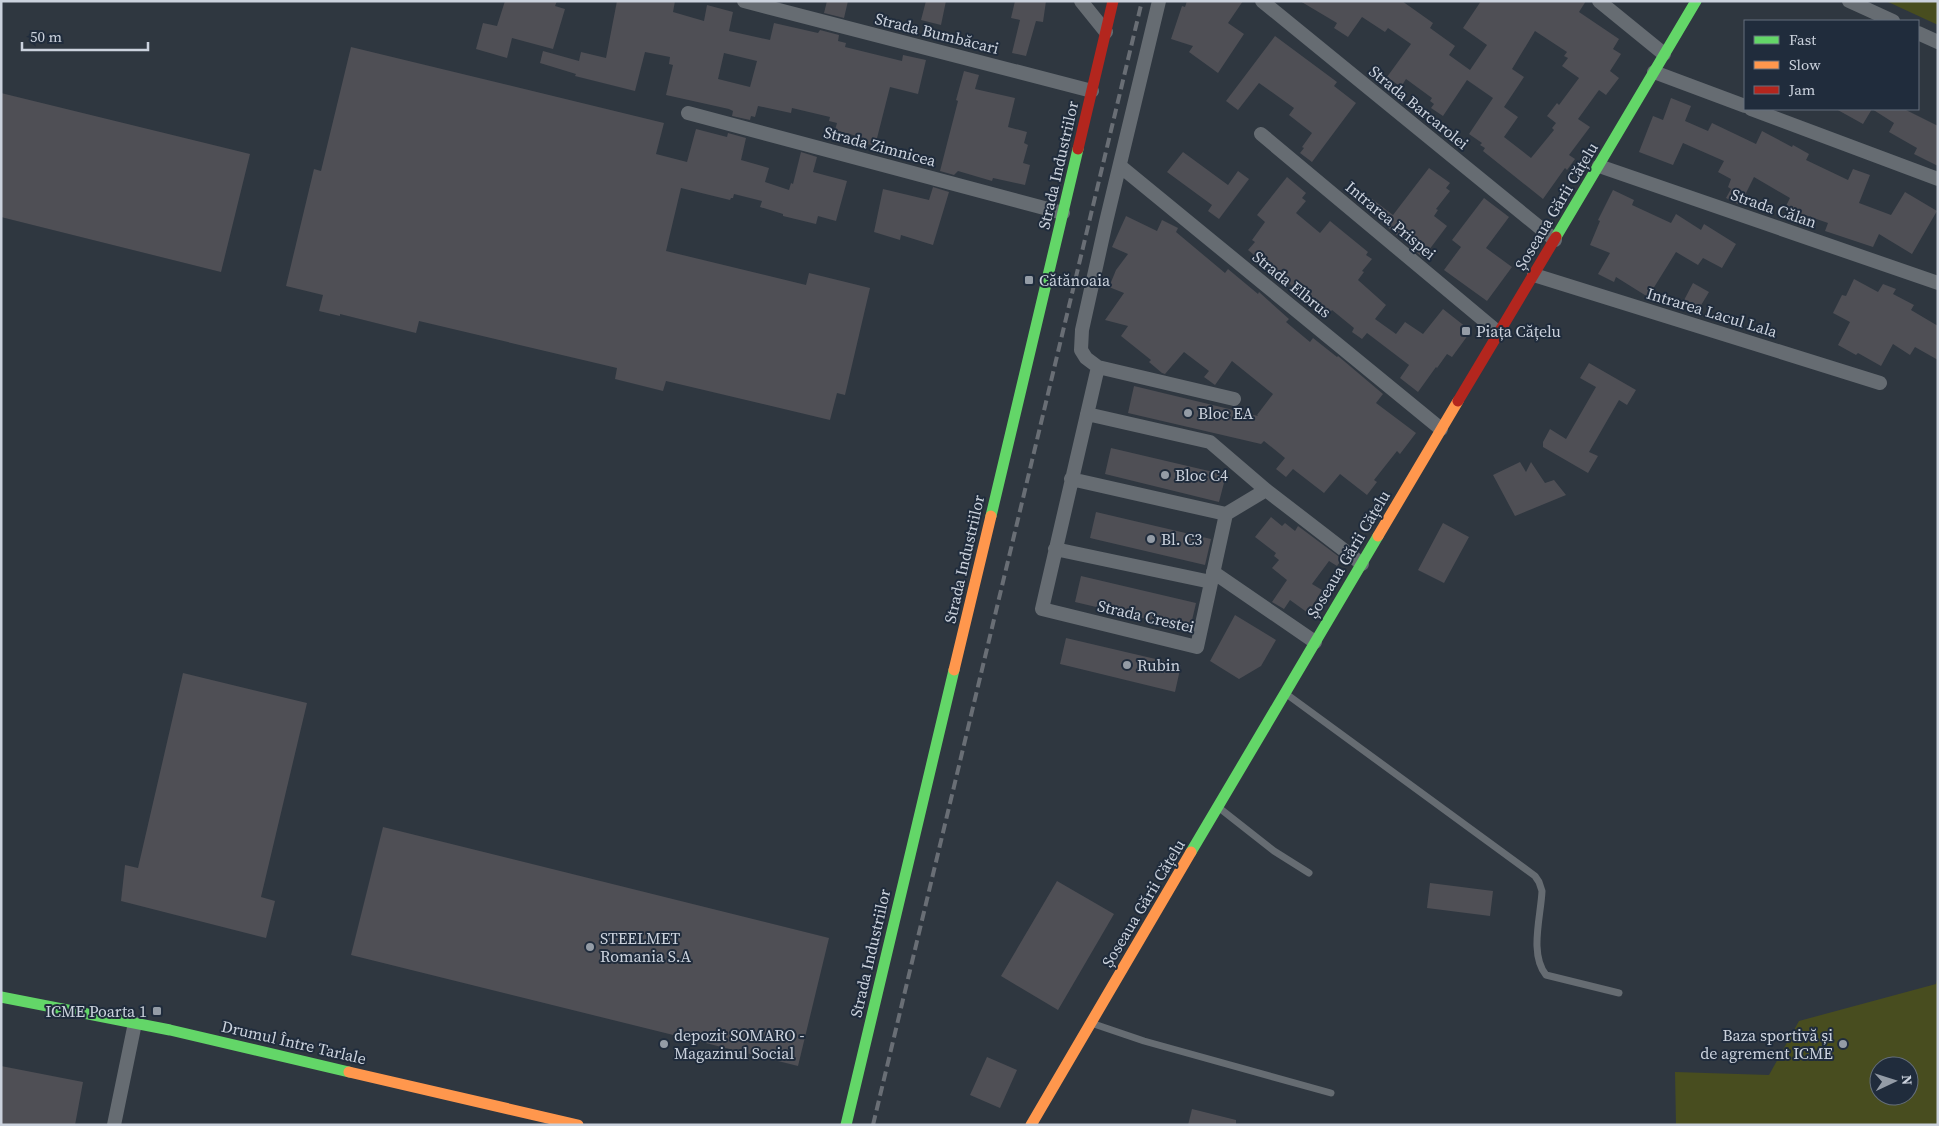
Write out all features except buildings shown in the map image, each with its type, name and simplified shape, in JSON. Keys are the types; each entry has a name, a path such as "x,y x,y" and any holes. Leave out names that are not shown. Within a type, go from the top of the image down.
{"main road":[{"name":"Strada Industriilor","path":"846,1125 1113,1"},
{"name":"Șoseaua Gării Cățelu","path":"1031,1125 1315,642 1696,1"},
{"name":"Drumul Între Tarlale","path":"1,997 135,1023 578,1125"}],"street":[{"name":"Strada Bumbăcari","path":"744,1 1092,91"},
{"path":"1082,1 1106,32"},
{"path":"1159,1 1087,302 1080,342 1081,350 1086,358 1098,367 1234,399"},
{"name":"Strada Barcarolei","path":"1262,1 1555,240"},
{"path":"1599,1 1664,54"},
{"path":"1849,1 1891,20"},
{"path":"1919,33 1938,42"},
{"path":"1654,72 1744,106"},
{"path":"1755,110 1938,179"},
{"name":"Strada Zimnicea","path":"688,113 1063,214"},
{"name":"Intrarea Prispei","path":"1261,134 1498,333"},
{"name":"Strada Elbrus","path":"1120,166 1442,429"},
{"name":"Strada Călan","path":"1599,166 1938,283"},
{"name":"Intrarea Lacul Lala","path":"1534,275 1880,383"},
{"path":"1098,367 1055,549 1212,577 1315,642"},
{"path":"1087,414 1210,442 1266,490 1362,564"},
{"path":"1071,478 1226,514 1266,490"},
{"name":"Strada Crestei","path":"1055,549 1042,609 1197,647 1226,514"},
{"path":"114,1125 135,1023"}],"lane":[{"path":"1285,693 1534,876 1539,882 1542,891 1537,948 1540,968 1546,975 1619,993"},
{"path":"1218,807 1274,851 1309,873"},
{"path":"1091,1023 1144,1041 1331,1093"}],"green space":[{"path":"1886,1 1938,1 1938,25"},
{"name":"Baza sportivă și de agrement ICME","path":"1938,976 1938,1125 1676,1125 1675,1072 1769,1075 1799,1021 1936,984"}],"railway":[{"path":"873,1125 1142,1"}],"traffic: fast":[{"path":"1556,237 1696,1"},
{"path":"991,516 1078,149"},
{"path":"1191,852 1378,536"},
{"path":"846,1125 954,670"},
{"path":"1,997 170,1030 349,1072"}],"traffic: slow":[{"path":"1378,536 1458,401"},
{"path":"954,670 991,516"},
{"path":"1031,1125 1191,852"},
{"path":"349,1072 578,1125"}],"traffic: jam":[{"path":"1078,149 1113,1"},
{"path":"1458,401 1556,237"}],"place":[{"name":"Cătănoaia","path":"1029,280"},
{"name":"Piața Cățelu","path":"1466,331"},
{"name":"Bloc EA","path":"1188,413"},
{"name":"Bloc C4","path":"1165,475"},
{"name":"Bl. C3","path":"1151,539"},
{"name":"Rubin","path":"1127,665"},
{"name":"STEELMET Romania S.A","path":"590,947"},
{"name":"ICME Poarta 1","path":"157,1011"},
{"name":"depozit SOMARO - Magazinul Social","path":"664,1044"},
{"name":"Baza sportivă și de agrement ICME","path":"1843,1044"}]}
